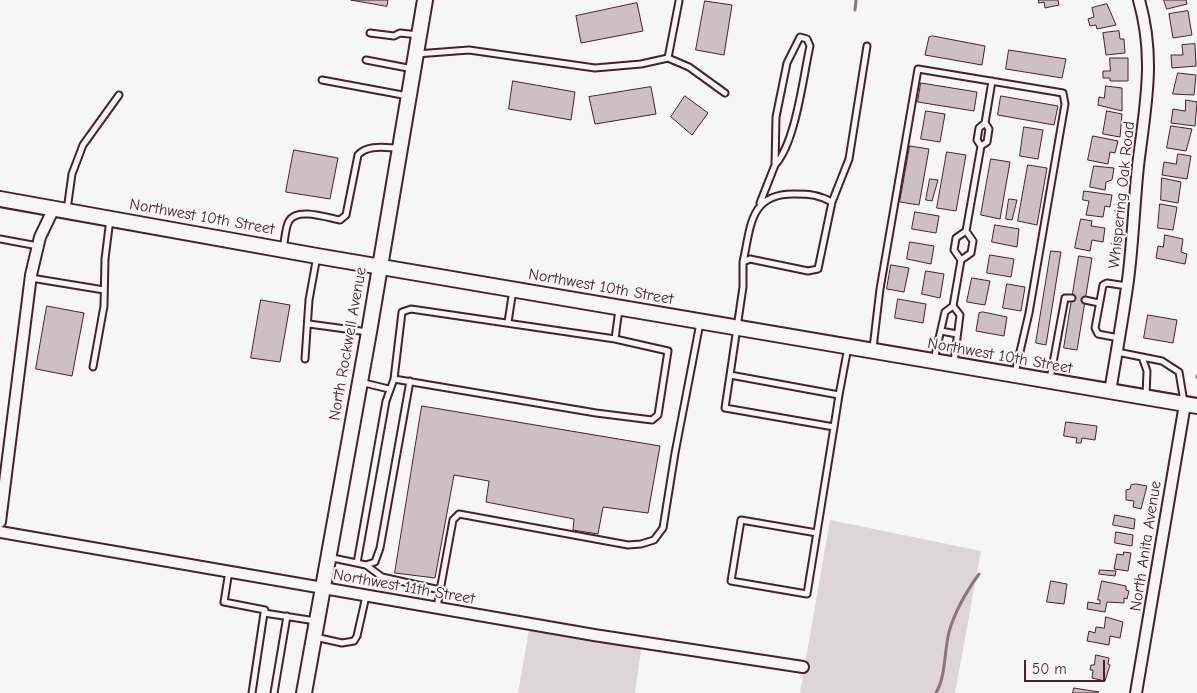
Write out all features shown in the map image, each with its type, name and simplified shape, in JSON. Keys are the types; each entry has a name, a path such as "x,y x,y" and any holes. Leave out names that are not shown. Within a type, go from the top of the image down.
{"main road":[{"name":"North Rockwell Avenue","path":"304,693 369,332 378,267 425,0"},
{"name":"Northwest 10th Street","path":"0,199 378,267 1191,405"}],"street":[{"name":"Whispering Oak Road","path":"1110,392 1127,286 1138,167 1149,89 1146,30 1139,0"},
{"path":"0,522 31,278 38,247 61,210"},
{"name":"North Anita Avenue","path":"1136,693 1191,405"},
{"name":"Northwest 11th Street","path":"0,532 594,635 803,667"}],"lane":[{"path":"668,58 679,0"},
{"path":"370,32 394,36 400,33 419,35"},
{"path":"775,165 776,117 787,63 800,37 807,40 810,46 792,125 780,159 775,165 754,214 744,262 738,328 725,408 834,427"},
{"path":"744,262 750,259 808,271 818,269 832,202 849,159 867,46"},
{"path":"416,54 469,50 595,68 641,64 668,58 689,67 726,93"},
{"path":"366,60 413,69"},
{"path":"873,352 880,289 918,69 1063,93 1065,104 1029,313 1014,376"},
{"path":"322,80 408,96"},
{"path":"953,365 960,315 954,306 961,260 954,250 956,238 966,231 981,146 977,140 979,128 984,123 992,81"},
{"path":"61,210 83,145 119,95"},
{"path":"981,146 987,142 989,129 984,123"},
{"path":"283,250 287,228 294,216 310,215 340,220 346,215 358,155 362,150 399,148"},
{"path":"760,203 779,193 817,194 832,202"},
{"path":"93,367 104,306 110,219"},
{"path":"961,260 971,253 973,240 966,231"},
{"path":"0,239 38,247"},
{"path":"305,359 310,300 317,256"},
{"path":"31,278 104,290"},
{"path":"1119,338 1098,334 1095,328 1103,285 1107,282 1127,286"},
{"path":"508,322 513,290"},
{"path":"1049,382 1065,298 1072,298"},
{"path":"1085,300 1099,303"},
{"path":"934,362 945,312 954,306"},
{"path":"615,339 619,308"},
{"path":"357,563 389,389 394,379 402,312 420,309 615,339 668,351 658,415 652,420 596,413 394,379"},
{"path":"437,608 453,520 459,514 628,545 654,540 663,528 674,453 700,322"},
{"path":"309,324 369,332"},
{"path":"941,332 957,334"},
{"path":"817,533 740,520 731,581 807,594 848,347"},
{"path":"1116,352 1162,361 1179,372 1191,405"},
{"path":"1142,357 1147,371 1146,398"},
{"path":"730,375 840,395"},
{"path":"366,565 375,562 380,548 410,381"},
{"path":"360,382 389,389"},
{"path":"328,557 366,565 382,577 440,590"},
{"path":"229,571 224,602 264,610 264,613 316,621"},
{"path":"314,637 342,643 354,641 357,636 366,596"},
{"path":"252,693 264,613"},
{"path":"274,693 287,616"}],"shaded area":[{"path":"830,520 981,551 955,693 800,693"},
{"path":"530,624 642,643 635,693 518,693"}],"building":[{"path":"351,0 388,0 387,6"},
{"path":"1039,0 1058,0 1059,5 1045,8 1044,2 1039,3"},
{"path":"1164,0 1186,0 1187,4 1167,9"},
{"path":"705,1 732,5 724,55 696,50"},
{"path":"637,3 643,31 581,43 576,16"},
{"path":"1107,4 1116,25 1097,29 1096,25 1090,26 1088,19 1094,17 1092,8"},
{"path":"1188,11 1192,35 1173,38 1169,14"},
{"path":"1119,31 1120,39 1124,39 1125,53 1106,55 1103,33"},
{"path":"933,36 985,46 982,65 925,55 929,37"},
{"path":"1195,44 1196,66 1172,68 1171,55 1183,55 1182,45"},
{"path":"1009,50 1066,59 1062,78 1006,69"},
{"path":"1110,58 1128,58 1128,81 1110,81 1110,78 1103,78 1103,71 1110,71"},
{"path":"1178,73 1196,75 1194,95 1173,94"},
{"path":"513,81 575,92 571,120 509,109"},
{"path":"921,83 977,92 974,111 918,102"},
{"path":"1106,86 1122,88 1122,111 1098,105 1099,97 1104,98"},
{"path":"651,87 656,114 595,124 589,97"},
{"path":"685,96 708,113 692,135 671,117"},
{"path":"1001,96 1058,106 1054,125 998,115"},
{"path":"1186,100 1197,102 1195,126 1171,123 1173,109 1185,111"},
{"path":"926,111 945,114 940,142 921,139"},
{"path":"1107,111 1122,114 1120,137 1103,134"},
{"path":"1171,126 1192,129 1186,151 1167,148"},
{"path":"1024,127 1043,130 1038,159 1020,156"},
{"path":"1093,136 1118,141 1115,153 1110,152 1108,164 1088,160"},
{"path":"910,146 929,149 919,205 900,202"},
{"path":"294,150 338,158 330,199 286,192"},
{"path":"947,152 966,155 956,211 937,208"},
{"path":"1178,154 1191,156 1187,179 1162,175 1164,162 1176,164"},
{"path":"991,159 1010,162 1000,219 981,215"},
{"path":"1028,165 1047,168 1037,225 1018,221"},
{"path":"1094,166 1114,168 1112,180 1106,182 1105,190 1090,187"},
{"path":"1162,178 1181,182 1178,203 1161,200"},
{"path":"930,179 938,180 932,201 926,200"},
{"path":"1084,191 1112,195 1110,207 1105,206 1103,217 1086,215 1089,201 1083,200"},
{"path":"1009,199 1017,200 1012,220 1006,219"},
{"path":"1160,204 1177,207 1173,230 1158,228"},
{"path":"915,212 939,216 936,233 912,229"},
{"path":"1081,219 1092,221 1091,226 1105,228 1103,242 1092,240 1090,251 1075,248"},
{"path":"995,225 1019,229 1017,247 992,242"},
{"path":"1165,235 1183,239 1181,252 1187,254 1185,264 1156,258 1158,246 1163,247"},
{"path":"910,242 934,246 931,264 907,259"},
{"path":"1051,251 1061,252 1046,345 1036,343"},
{"path":"990,255 1014,259 1011,277 987,273"},
{"path":"1079,256 1092,258 1077,350 1064,348"},
{"path":"891,265 909,268 904,292 887,289"},
{"path":"926,271 944,274 940,298 922,294"},
{"path":"972,278 990,281 985,305 967,302"},
{"path":"1007,284 1025,287 1021,311 1003,308"},
{"path":"898,299 926,304 923,323 895,318"},
{"path":"261,300 290,305 280,362 251,358"},
{"path":"47,306 84,313 72,376 36,369"},
{"path":"983,312 1007,317 1004,336 976,331 979,313"},
{"path":"1148,315 1177,320 1173,343 1144,338"},
{"path":"422,406 660,446 648,513 603,507 598,534 573,530 574,519 486,502 489,481 454,475 435,578 395,573"},
{"path":"1066,422 1097,426 1095,440 1082,438 1081,443 1076,443 1077,438 1064,436"},
{"path":"1131,485 1147,486 1141,509 1133,507 1134,501 1126,500 1126,490 1130,489"},
{"path":"1115,515 1135,519 1134,529 1113,525"},
{"path":"1116,532 1133,535 1132,546 1115,543"},
{"path":"1124,552 1131,553 1128,571 1114,569 1117,554 1123,555"},
{"path":"1100,570 1116,571 1115,576 1099,574"},
{"path":"1051,581 1067,584 1064,604 1047,602"},
{"path":"1102,581 1126,586 1126,590 1129,591 1127,599 1124,598 1124,603 1107,602 1105,612 1087,609 1088,602 1100,604 1100,600 1098,600"},
{"path":"1106,617 1123,622 1120,638 1110,636 1109,645 1087,641 1089,631 1095,633 1096,627 1104,628"},
{"path":"1096,655 1109,658 1108,664 1110,665 1105,681 1092,678 1093,670 1090,670 1091,665 1094,665"},
{"path":"1074,688 1099,692 1073,693"}],"waterway":[{"path":"855,10 856,0"},
{"path":"936,693 942,679 951,624 961,602 979,574"}]}
